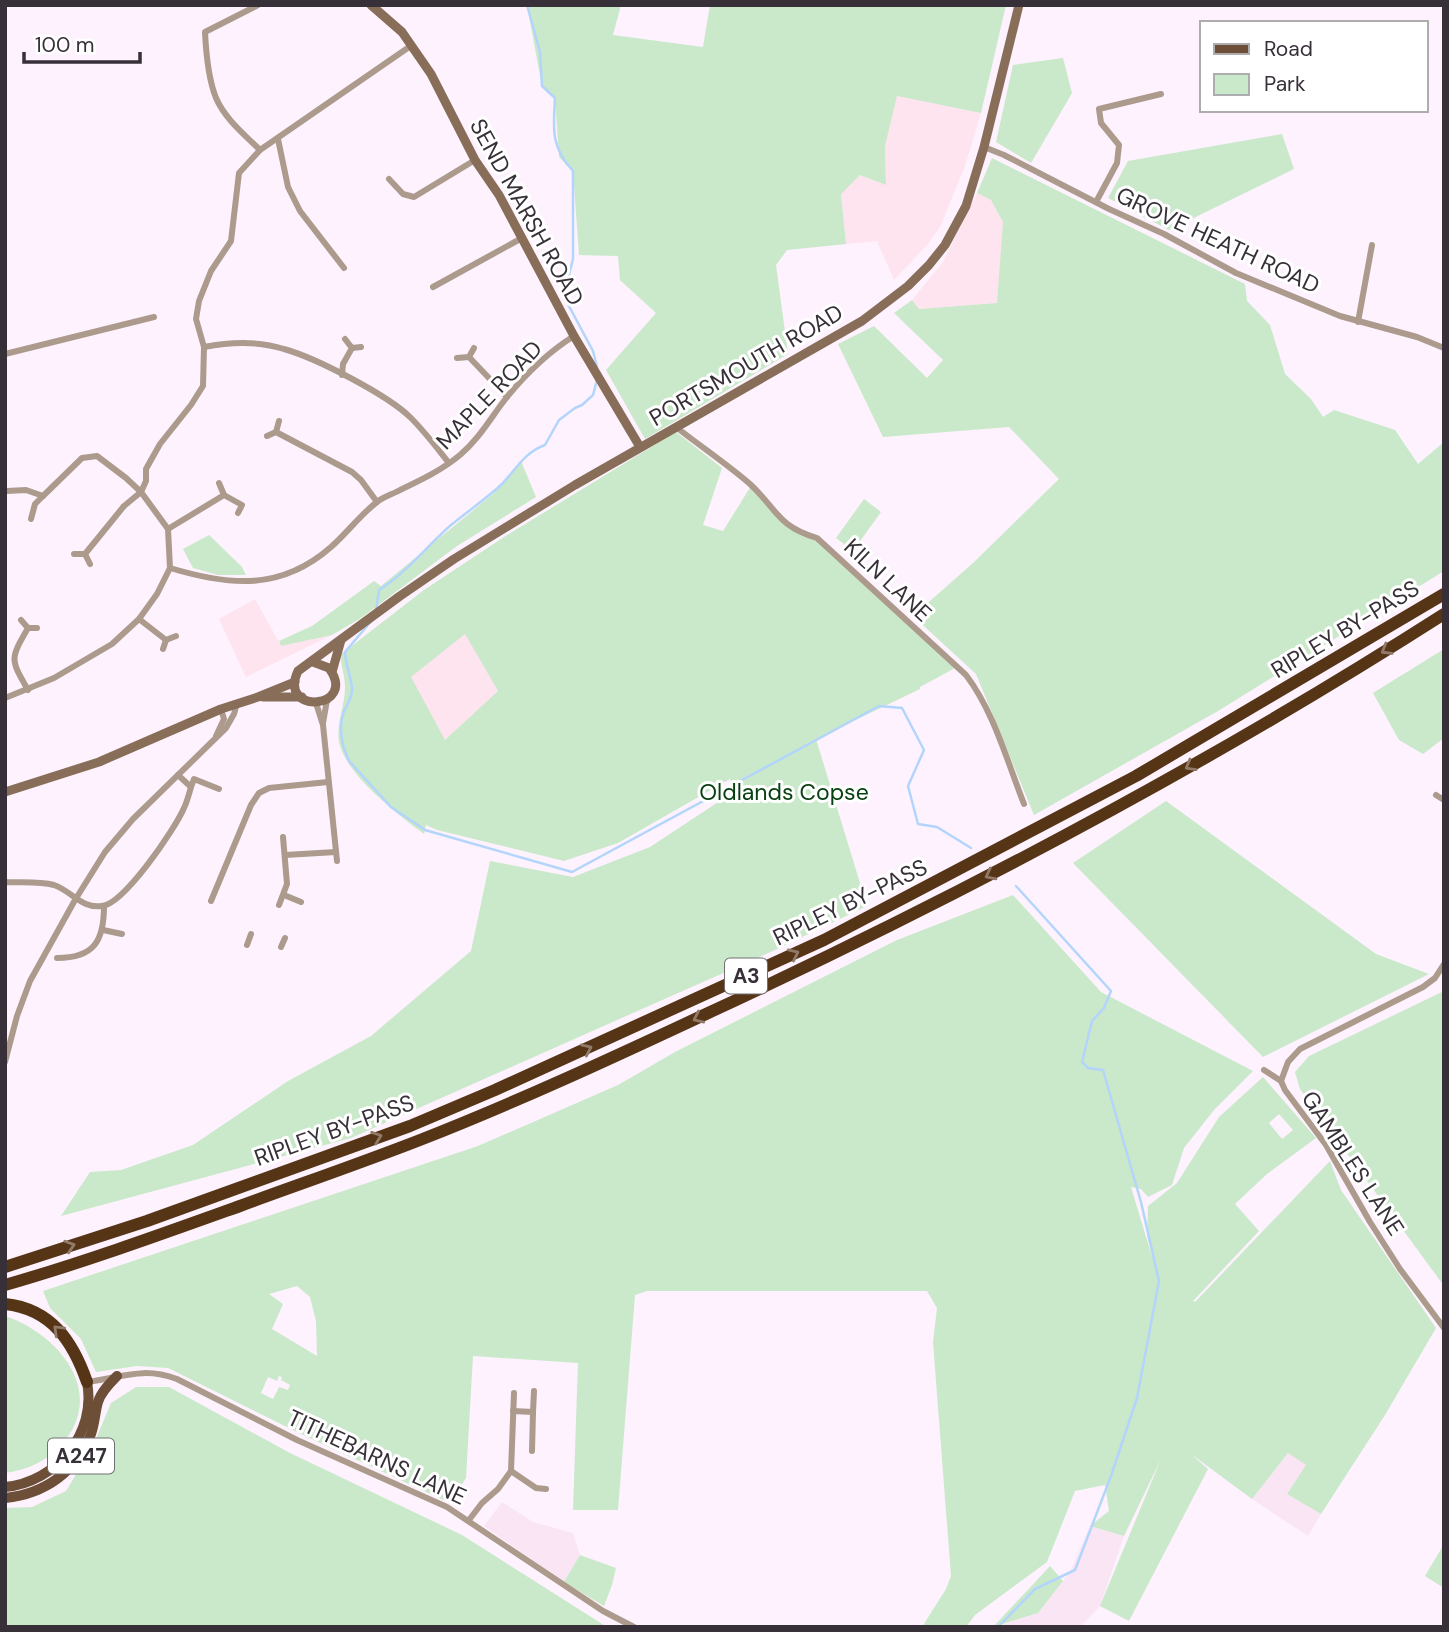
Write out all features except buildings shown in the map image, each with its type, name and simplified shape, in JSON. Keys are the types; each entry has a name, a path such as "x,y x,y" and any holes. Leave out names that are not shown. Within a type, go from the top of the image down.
{"highway":[{"name":"RIPLEY BY-PASS","path":"5,1267 148,1221 410,1126 812,946 981,860 1125,782 1444,594"},
{"name":"RIPLEY BY-PASS","path":"5,1285 65,1268 419,1141 761,989 835,954 1070,833 1276,715 1444,614"},
{"path":"5,1304 30,1310 55,1326 75,1351 87,1382"}],"main road":[{"name":"SEND MARSH ROAD","path":"370,5 390,20 412,45 431,74 475,160 499,195 574,336 640,447"},
{"name":"PORTSMOUTH ROAD","path":"5,792 99,762 237,702 258,697 295,682 302,667 313,662 380,610 465,552 640,447 862,321 908,286 938,254 960,220 984,147 1018,5"},
{"path":"316,704 327,700 335,688 332,672 342,639"},
{"path":"313,662 324,665 332,672"},
{"path":"295,682 302,698"},
{"name":"PORTSMOUTH ROAD","path":"258,697 302,698 316,704"},
{"name":"A247","path":"5,1498 44,1487 69,1470 79,1459 91,1434 101,1395 117,1376"},
{"name":"A247","path":"5,1487 34,1481 64,1459 85,1422 90,1395 87,1382"}],"street":[{"path":"258,5 205,32 206,57 216,99 232,122 260,150"},
{"path":"85,554 124,506 141,492 146,481 146,469 160,444 204,386 204,347 196,318 199,301 211,271 231,240 239,173 260,150 412,45"},
{"path":"1096,202 1117,163 1119,145 1101,123 1099,109 1161,93"},
{"path":"278,139 288,187 300,211 344,268"},
{"name":"GROVE HEATH ROAD","path":"984,147 1164,234 1236,274 1358,322 1417,337 1444,348"},
{"path":"389,179 404,194 414,197 475,160"},
{"path":"433,287 522,238"},
{"path":"1358,322 1372,245"},
{"path":"5,354 153,317"},
{"name":"MAPLE ROAD","path":"170,568 226,582 256,582 299,569 323,554 377,502 432,475 460,455 485,430 507,397 574,336"},
{"path":"345,339 352,348"},
{"path":"204,347 225,343 254,343 284,349 342,375 382,397 409,416 449,463"},
{"path":"352,348 361,347"},
{"path":"342,375 343,364 352,348"},
{"path":"470,357 474,348"},
{"path":"470,357 507,397"},
{"path":"457,358 470,357"},
{"path":"276,432 279,421"},
{"name":"KILN LANE","path":"676,427 751,485 783,523 817,538 966,675 975,687 995,728 1024,804"},
{"path":"267,436 276,432"},
{"path":"276,432 352,472 377,502"},
{"path":"5,698 28,690 97,654 127,632 164,583 170,568 168,529 141,492 97,456 82,458 35,504 31,519"},
{"path":"219,483 224,495 242,505 237,513"},
{"path":"7,491 26,490 43,496"},
{"path":"168,529 224,495"},
{"path":"74,554 85,554"},
{"path":"85,554 90,565"},
{"path":"139,619 166,640"},
{"path":"21,620 28,628 37,628"},
{"path":"28,628 15,649 14,662 16,673 28,690"},
{"path":"163,649 166,640 176,636"},
{"path":"323,725 327,700"},
{"path":"5,1062 30,981 75,900 119,835 231,723 237,702"},
{"path":"316,704 323,725 337,861"},
{"path":"215,738 224,719 221,709"},
{"path":"178,775 191,787"},
{"path":"5,882 49,884 65,889 75,900 89,906 104,906 127,890 152,857 184,808 194,779 219,789"},
{"path":"211,901 259,793 269,788 328,782"},
{"path":"1436,795 1444,800"},
{"path":"279,905 287,884 283,837"},
{"path":"285,855 336,852"},
{"path":"284,895 301,902"},
{"path":"57,958 79,956 89,951 103,930 104,906"},
{"path":"103,930 122,934"},
{"path":"247,945 251,934"},
{"path":"281,947 285,938"},
{"name":"GAMBLES LANE","path":"1444,964 1435,978 1423,987 1300,1049 1287,1062 1281,1081 1326,1145 1400,1269 1444,1328"},
{"path":"1264,1070 1281,1081"},
{"name":"TITHEBARNS LANE","path":"87,1382 140,1371 177,1378 298,1440 447,1507 603,1611 634,1627"},
{"path":"532,1451 534,1391"},
{"path":"469,1520 511,1471 513,1393"},
{"path":"513,1411 533,1412"},
{"path":"511,1471 536,1488 545,1489"}],"shaded area":[{"path":"897,96 981,113 965,166 940,227 894,280 877,241 846,244 841,193 860,175 886,185 885,146"},
{"path":"977,193 991,200 1004,224 997,303 919,309 912,300 943,262"},
{"path":"255,599 281,646 332,635 246,677 219,619"},
{"path":"465,633 498,691 444,741 410,677"},
{"path":"1288,1453 1307,1465 1287,1494 1321,1514 1308,1536 1252,1499"},
{"path":"502,1502 533,1522 573,1533 580,1555 564,1582 484,1526"},
{"path":"1090,1526 1124,1536 1100,1606 1080,1627 996,1627 1038,1613 1070,1572"}],"green space":[{"path":"527,5 621,5 613,35 703,47 710,5 1006,5 981,113 897,96 885,146 886,185 860,175 841,194 846,244 787,250 776,265 788,354 645,439 606,370 656,313 620,280 618,256 579,255 573,171 559,157 555,98 542,86"},
{"path":"1063,58 1072,93 1031,163 996,142 1013,65"},
{"path":"1282,134 1294,169 1169,230 1108,198 1128,161"},
{"path":"992,158 1245,284 1247,301 1270,325 1285,374 1311,399 1323,417 1334,410 1395,430 1418,464 1444,442 1444,571 1218,711 1034,815 976,674 913,616 973,563 1059,479 1009,427 883,437 838,344 874,326 927,378 943,360 894,313 912,300 919,309 997,303 1003,222 991,200 977,193"},
{"name":"Oldlands Copse","path":"676,432 722,468 703,525 723,531 751,486 774,514 816,539 955,668 920,689 816,739 867,906 775,950 351,1138 61,1216 90,1172 121,1170 193,1145 288,1081 371,1036 471,951 490,861 573,877 650,847 735,791 730,779 618,843 564,861 426,825 424,834 387,805 362,780 351,767 339,742 345,687 340,655 424,590 507,535","holes":["465,634 498,691 445,740 411,677"]},
{"path":"521,461 536,497 457,546 361,618 332,635 281,646 279,641 312,626 374,581 381,586 493,494"},
{"path":"864,499 881,512 853,551 836,538"},
{"path":"209,535 242,567 246,575 218,575 193,568 183,549"},
{"path":"1444,649 1444,738 1423,754 1399,740 1373,693"},
{"path":"1166,801 1376,954 1429,974 1263,1057 1073,863"},
{"path":"1013,895 1101,992 1253,1071 1214,1110 1184,1148 1172,1185 1148,1197 1141,1189 1131,1187 1153,1260 1147,1236 1148,1206 1177,1183 1219,1117 1263,1077 1316,1138 1267,1174 1235,1204 1259,1231 1193,1301 1195,1302 1330,1161 1341,1190 1436,1328 1385,1415 1321,1514 1287,1494 1306,1465 1288,1453 1252,1499 1191,1454 1208,1469 1129,1621 1100,1606 1161,1459 1124,1536 1090,1526 1109,1511 1105,1485 1075,1491 1047,1562 975,1615 966,1627 922,1627 951,1576 933,1342 937,1308 927,1291 647,1291 635,1295 618,1510 573,1510 578,1363 473,1356 466,1478 450,1503 303,1435 168,1368 137,1366 96,1372 81,1339 50,1308 43,1291 478,1146 618,1085 675,1052 897,940","holes":["1279,1114 1293,1130 1282,1139 1269,1123","297,1286 310,1297 316,1321 317,1356 272,1329 283,1304 269,1294","279,1376 282,1377 281,1380 290,1385 288,1390 279,1387 273,1399 261,1393 268,1377 277,1381"]},
{"path":"1444,991 1444,1286 1300,1089 1295,1072 1309,1056"},
{"path":"5,1316 43,1336 59,1351 71,1368 78,1386 80,1405 75,1425 56,1450 36,1464 5,1473"},
{"path":"136,1387 169,1387 290,1453 462,1535 607,1627 5,1627 5,1508 32,1507 66,1491 93,1446 111,1403"},
{"path":"1444,1544 1444,1588 1425,1576"},
{"path":"580,1555 616,1568 604,1606 564,1582"},
{"path":"1050,1566 1063,1581 1038,1613 993,1627"}],"waterway":[{"path":"527,5 540,52 542,86 555,98 554,129 557,146 573,171 573,259 562,293 593,351 597,367"},
{"path":"376,610 379,590 407,568 451,525 490,495 526,456 545,445 559,420 593,395 597,380"},
{"path":"373,619 345,652 352,690 342,717 343,743 349,761 391,807 425,830 572,872 879,706 902,708 924,750 908,786 918,824 937,827 971,848"},
{"path":"998,1627 1035,1589 1075,1570 1137,1398 1159,1281 1141,1202 1103,1070 1088,1068 1082,1062 1092,1021 1104,1008 1111,991 1016,886"}]}
